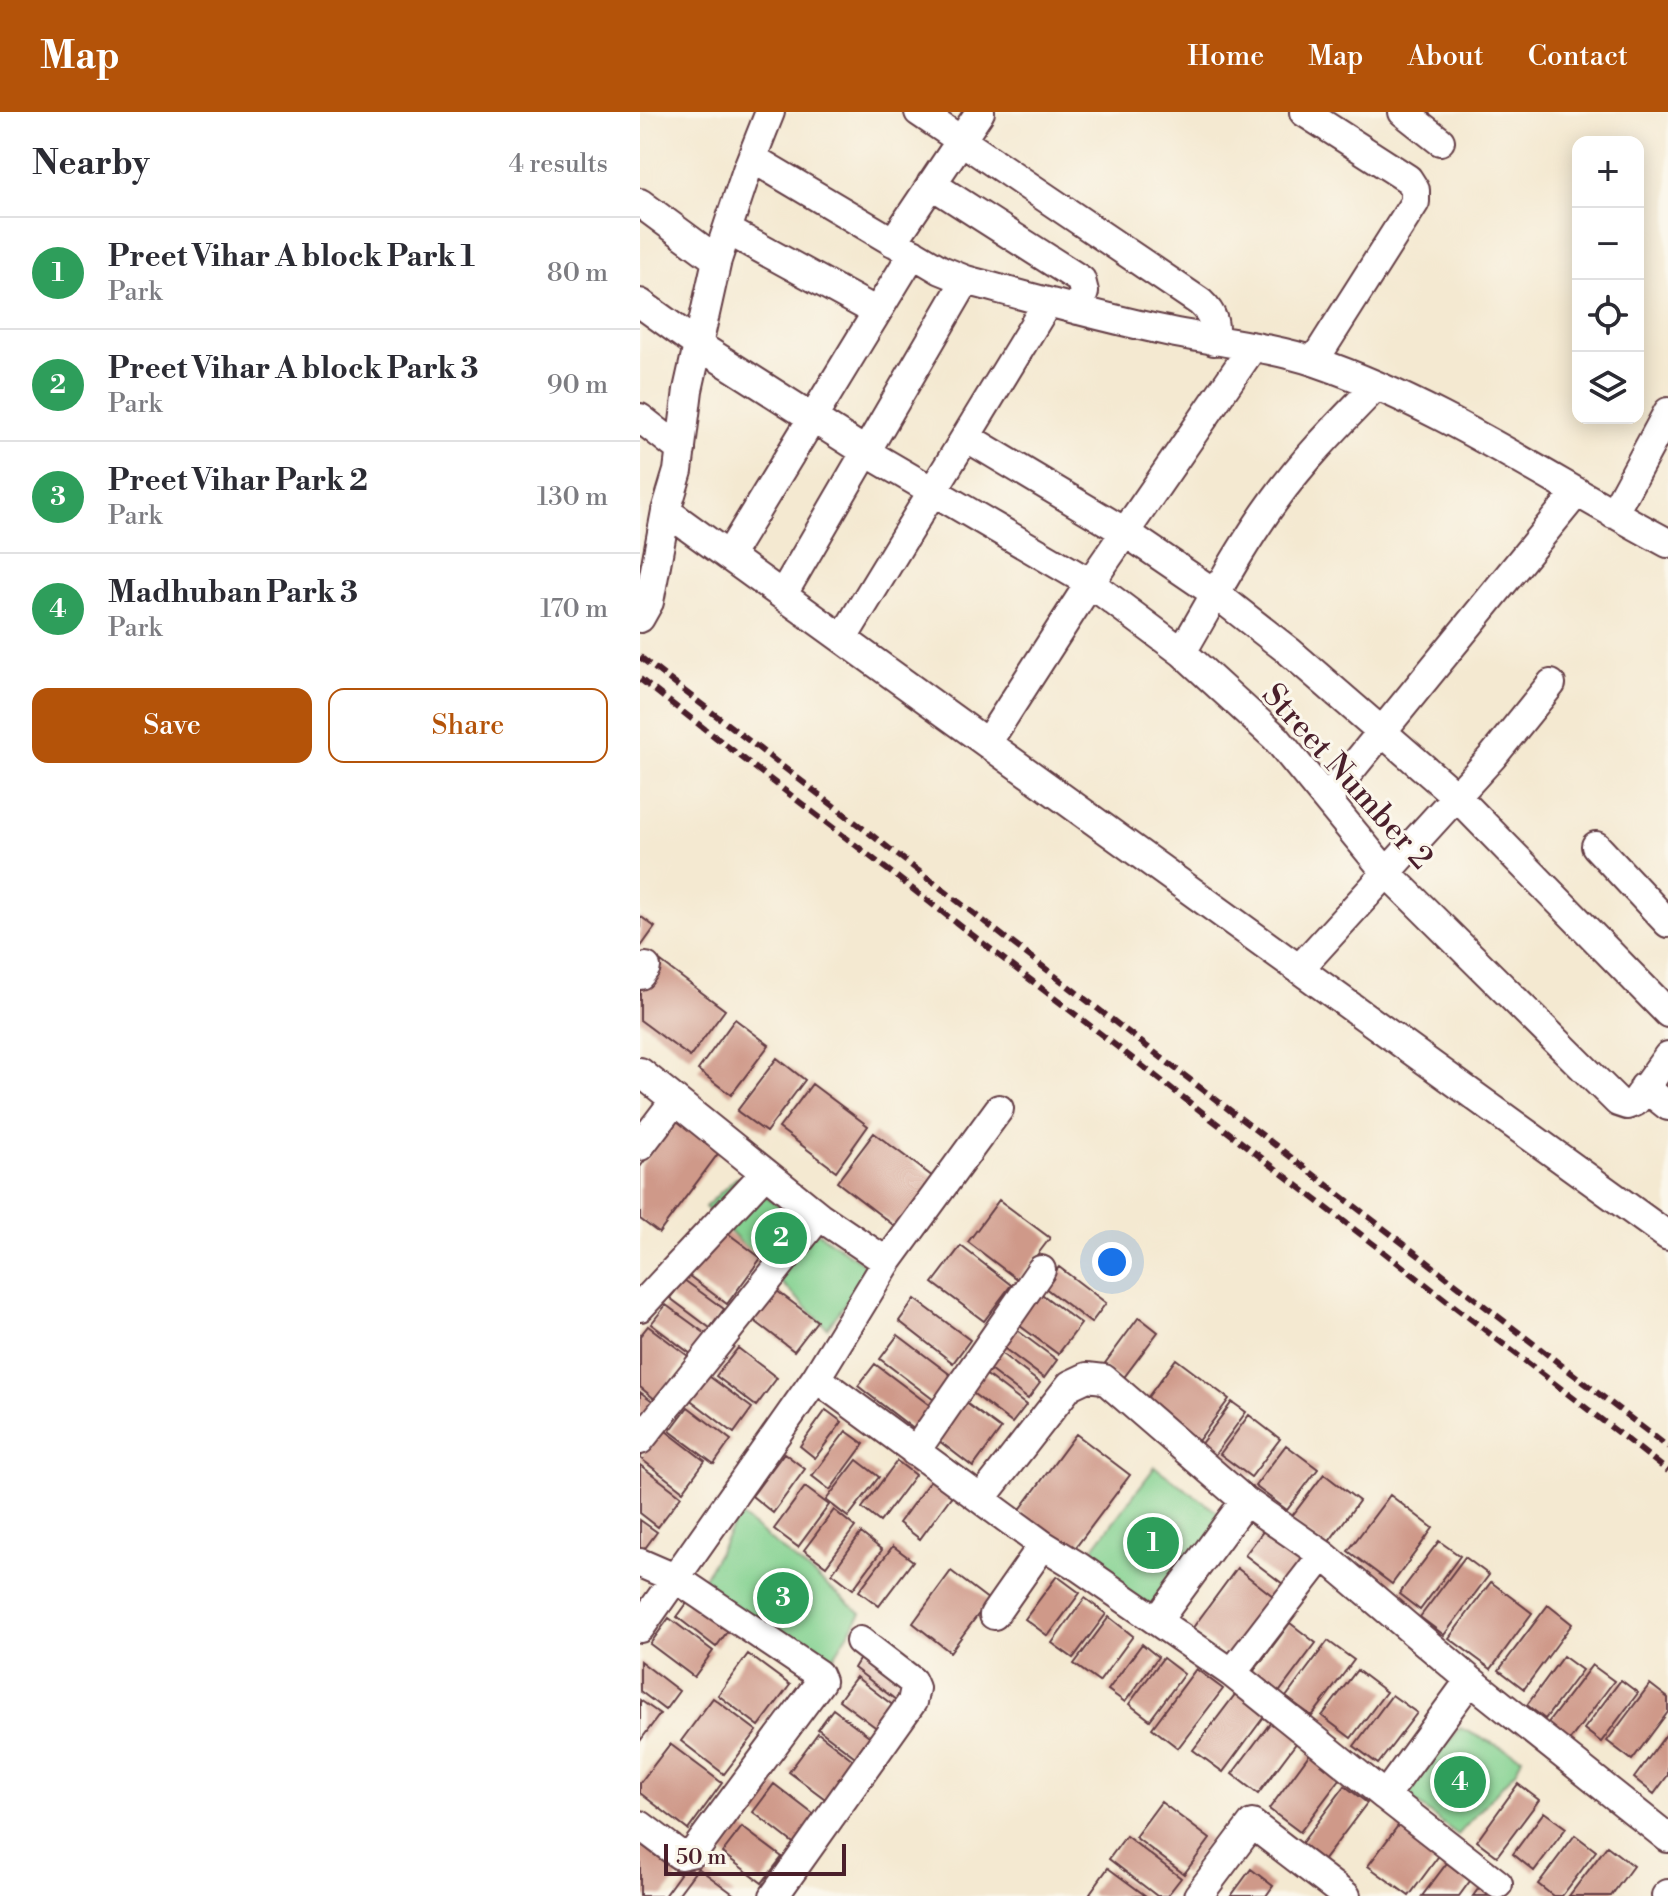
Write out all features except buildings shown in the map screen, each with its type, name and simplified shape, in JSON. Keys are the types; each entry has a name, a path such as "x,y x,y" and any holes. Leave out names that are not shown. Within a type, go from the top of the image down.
{"street":[{"path":"640,618 649,602 666,511 678,471 688,390 717,260 770,112"},
{"path":"919,112 1200,302 1212,313 1214,341"},
{"path":"729,555 877,312 931,184 980,112"},
{"path":"1304,112 1408,179 1415,190 1415,202 1314,361"},
{"path":"1403,112 1440,141"},
{"path":"752,158 941,270 966,280 1078,310 1314,361 1376,386 1494,443 1668,543"},
{"path":"931,184 1081,280 1084,292 1078,310"},
{"path":"640,203 717,260"},
{"path":"727,230 877,312"},
{"path":"783,594 966,280"},
{"path":"843,638 1048,302"},
{"name":"Street Number 2","path":"640,303 698,345 866,452 1090,583 1182,652 1276,738 1386,872 1618,1102 1627,1105 1635,1102 1644,1087"},
{"path":"987,743 1090,583 1252,348"},
{"path":"1182,652 1233,562 1274,501 1315,449 1376,386"},
{"path":"1613,514 1668,412"},
{"path":"640,418 681,450"},
{"path":"966,437 1125,532 1216,594 1290,652 1456,796 1668,1013"},
{"path":"1327,799 1577,492"},
{"path":"666,511 1668,1236"},
{"path":"1299,969 1493,756 1551,684"},
{"path":"1596,846 1668,923"},
{"path":"1668,1056 1644,1087 1668,1106"},
{"path":"640,1072 819,1216 887,1262"},
{"path":"640,1146 675,1100"},
{"path":"640,1628 816,1378 887,1262 999,1109"},
{"path":"640,1307 765,1173"},
{"path":"640,1440 819,1216"},
{"path":"915,1452 1041,1270"},
{"path":"981,1499 1070,1385 1087,1377 1104,1379 1245,1501 1323,1555 1470,1680 1668,1838"},
{"path":"816,1378 1043,1545 1232,1673 1498,1884"},
{"path":"1157,1621 1245,1501"},
{"path":"994,1615 1043,1545"},
{"path":"1232,1673 1323,1555"},
{"path":"640,1563 677,1579 818,1674 821,1681 694,1852 680,1855 640,1825"},
{"path":"774,1896 912,1702 915,1688 912,1681 860,1641"},
{"path":"1385,1796 1470,1680"},
{"path":"1198,1896 1252,1824 1346,1896"}],"green space":[{"path":"737,1177 871,1269 827,1328 705,1207"},
{"path":"1155,1467 1227,1519 1154,1619 1079,1567"},
{"path":"739,1515 861,1613 826,1669 701,1583"},
{"path":"1460,1728 1522,1757 1517,1769 1458,1835 1404,1794"}],"railway":[{"path":"640,657 1668,1447"},
{"path":"640,679 1668,1471"}],"place":[{"name":"Preet Vihar A block Park 3","path":"781,1238"},
{"name":"Preet Vihar A block Park 1","path":"1153,1543"},
{"name":"Preet Vihar Park 2","path":"783,1598"},
{"name":"Madhuban Park 3","path":"1460,1782"}]}
